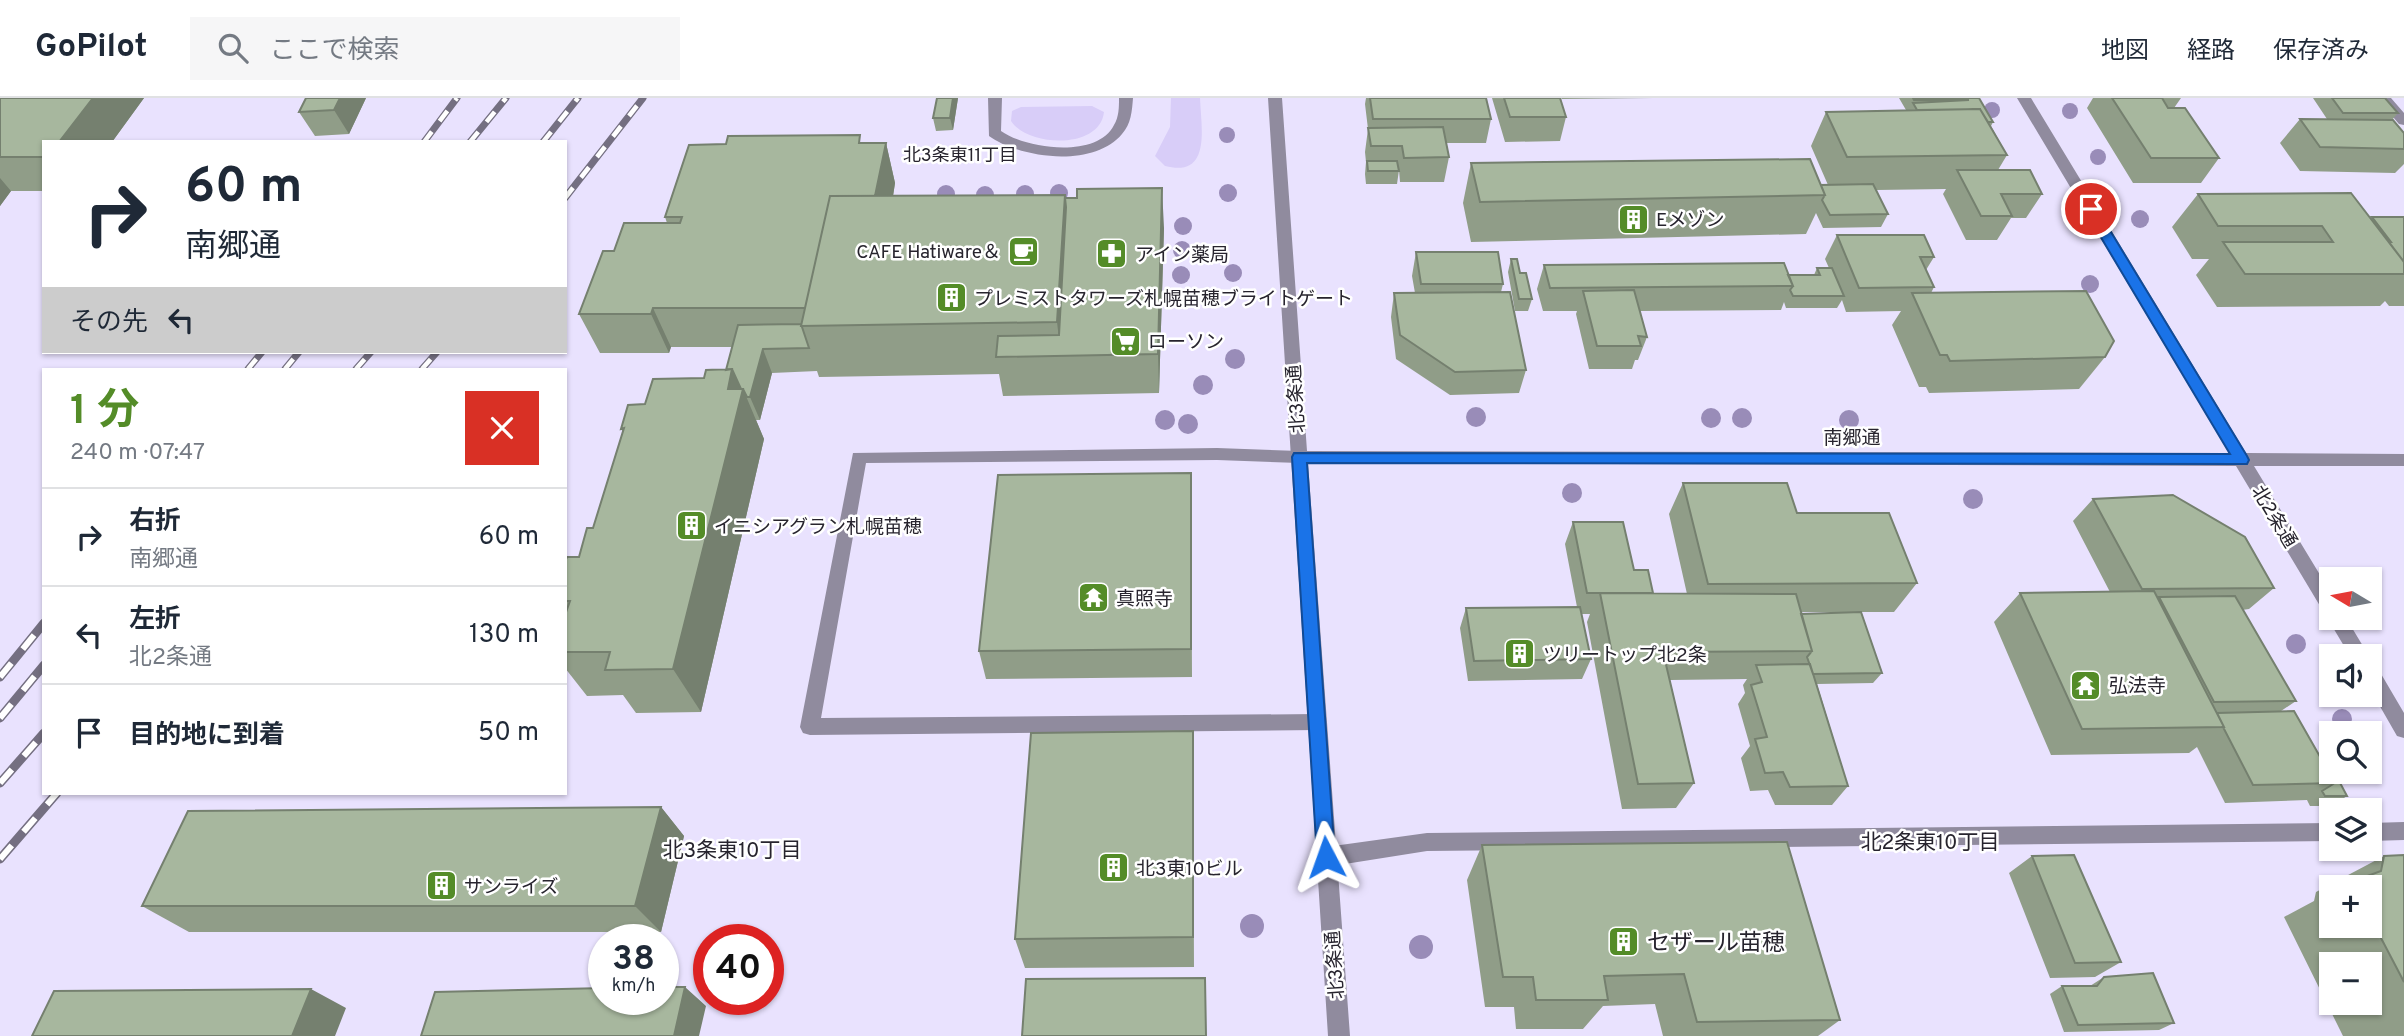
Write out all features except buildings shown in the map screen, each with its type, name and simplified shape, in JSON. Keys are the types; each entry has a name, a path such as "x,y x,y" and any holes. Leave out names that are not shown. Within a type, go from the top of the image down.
{"street":[{"path":"995,98 993,133 1011,145 1046,151 1087,147 1115,134 1125,114 1126,98"},
{"name":"北3条通","path":"1275,98 1339,1036"},
{"name":"北2条通","path":"2024,98 2319,589"},
{"path":"2384,98 2404,121"},
{"name":"南郷通","path":"1317,722 810,727 859,457 1217,454 1299,457 2404,460"},
{"path":"2382,693 2404,730"},
{"path":"2382,832 2404,831"},
{"path":"1326,857 1427,842 2319,832"}],"shaded area":[{"path":"1171,98 1200,98 1200,147 1197,157 1190,165 1180,168 1165,166 1155,156 1170,127"},
{"path":"1092,106 1104,112 1100,124 1090,133 1077,138 1047,140 1020,130 1011,121 1012,111 1021,107"}],"railway":[{"path":"426,140 457,98"},
{"path":"472,140 506,98"},
{"path":"545,140 578,98"},
{"path":"567,195 643,98"},
{"path":"249,368 260,354"},
{"path":"286,368 297,354"},
{"path":"357,368 369,354"},
{"path":"423,368 435,354"},
{"path":"0,677 42,625"},
{"path":"0,718 42,667"},
{"path":"0,783 42,735"},
{"path":"0,859 55,795"}],"place":[{"name":"Eメゾン","path":"1633,219"},
{"name":"CAFE Hatiware＆","path":"1024,251"},
{"name":"アイン薬局","path":"1112,254"},
{"name":"プレミストタワーズ札幌苗穂ブライトゲート","path":"951,298"},
{"name":"ローソン","path":"1125,341"},
{"name":"イニシアグラン札幌苗穂","path":"691,526"},
{"name":"真照寺","path":"1093,598"},
{"name":"ツリートップ北2条","path":"1520,654"},
{"name":"弘法寺","path":"2086,685"},
{"name":"北3東10ビル","path":"1113,868"},
{"name":"サンライズ","path":"441,886"},
{"name":"セザール苗穂","path":"1624,942"}],"district":[{"name":"北3条東11丁目","path":"960,155"},
{"name":"北2条東10丁目","path":"1930,842"},
{"name":"北3条東10丁目","path":"732,850"}],"route":[{"path":"1326,857 1299,457 2241,460 2091,209"}]}
